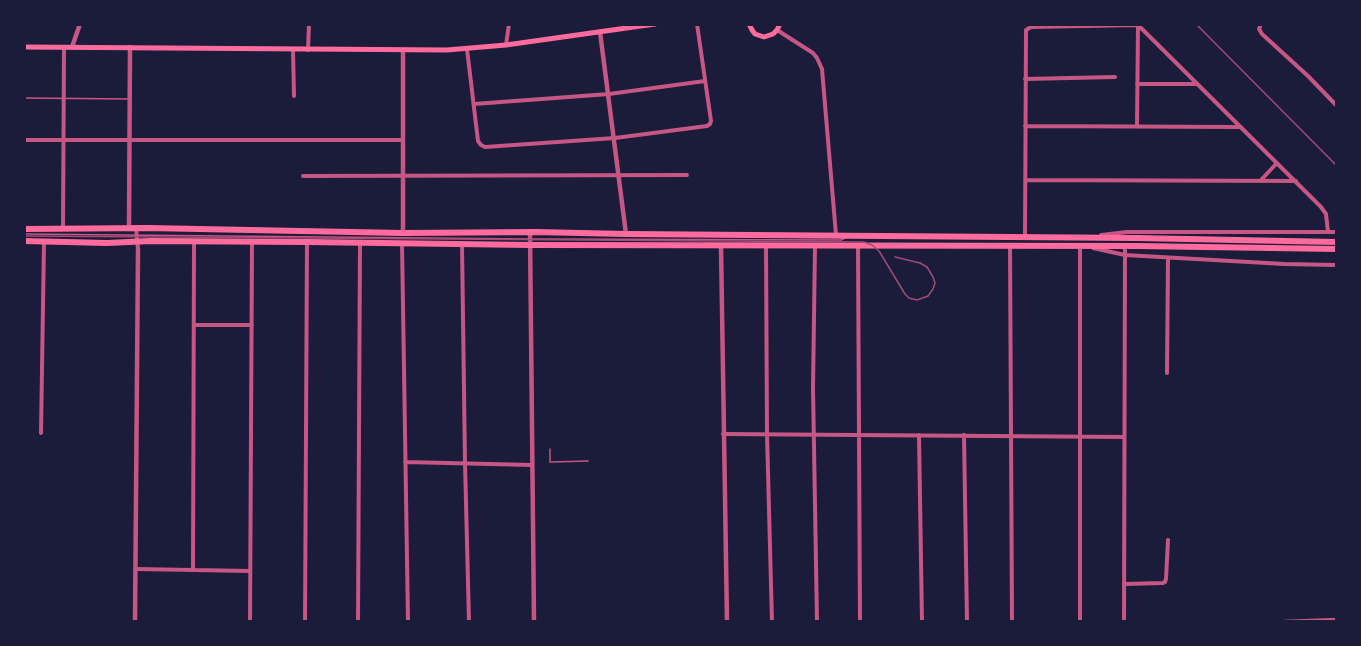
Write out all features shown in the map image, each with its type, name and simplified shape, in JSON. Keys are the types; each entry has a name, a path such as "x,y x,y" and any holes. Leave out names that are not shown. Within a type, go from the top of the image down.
{"main road":[{"path":"24,46 403,51 467,49 654,24"},
{"path":"749,25 755,34 764,37 773,34 780,24"},
{"path":"24,228 63,228 194,242 462,244 626,234 1337,242"},
{"path":"24,241 403,233 721,246 1137,246 1337,249"}],"street":[{"path":"72,47 80,24"},
{"path":"308,50 309,24"},
{"path":"506,45 509,24"},
{"path":"467,49 478,141 481,145 485,147 615,138 709,125 711,121 697,24"},
{"path":"1261,24 1262,34 1336,103"},
{"path":"1137,127 1138,25"},
{"path":"1025,237 1025,79 1028,29 1031,27 1138,25 1324,210 1328,232"},
{"path":"777,30 813,53 822,69 838,238"},
{"path":"600,32 626,234"},
{"path":"63,228 64,47"},
{"path":"130,47 130,141 134,237 135,622"},
{"path":"293,50 294,96"},
{"path":"403,51 403,233"},
{"path":"1025,79 1115,77"},
{"path":"474,104 609,94 705,81"},
{"path":"1137,84 1198,84"},
{"path":"1025,126 1242,127"},
{"path":"24,140 403,140"},
{"path":"1261,181 1277,163"},
{"path":"303,176 687,175"},
{"path":"1025,180 1296,181"},
{"path":"1085,238 1127,232 1337,232"},
{"path":"530,239 534,622"},
{"path":"41,433 44,242"},
{"path":"193,569 194,242"},
{"path":"250,622 252,242"},
{"path":"305,622 308,242"},
{"path":"358,622 360,243"},
{"path":"402,243 408,622"},
{"path":"462,244 469,622"},
{"path":"721,246 727,622"},
{"path":"766,246 767,434 772,622"},
{"path":"815,246 813,434 817,622"},
{"path":"858,246 860,622"},
{"path":"1010,246 1012,622"},
{"path":"1080,622 1080,246 1125,255 1337,265"},
{"path":"1124,622 1125,246"},
{"path":"1167,373 1168,258"},
{"path":"194,325 252,325"},
{"path":"723,434 1124,437"},
{"path":"919,435 922,622"},
{"path":"964,435 967,622"},
{"path":"405,462 532,465"},
{"path":"1124,584 1163,584 1166,579 1168,540"},
{"path":"136,569 250,571"},
{"path":"1284,622 1337,620"}],"lane":[{"path":"24,98 130,99"},
{"path":"24,234 134,237 530,239 838,238"},
{"path":"550,448 550,462 588,461"}],"tram line":[{"path":"24,236 864,242 879,251 909,298 917,300 928,296 935,283 927,267 895,257"}],"railway":[{"path":"1196,24 1337,166"}]}
